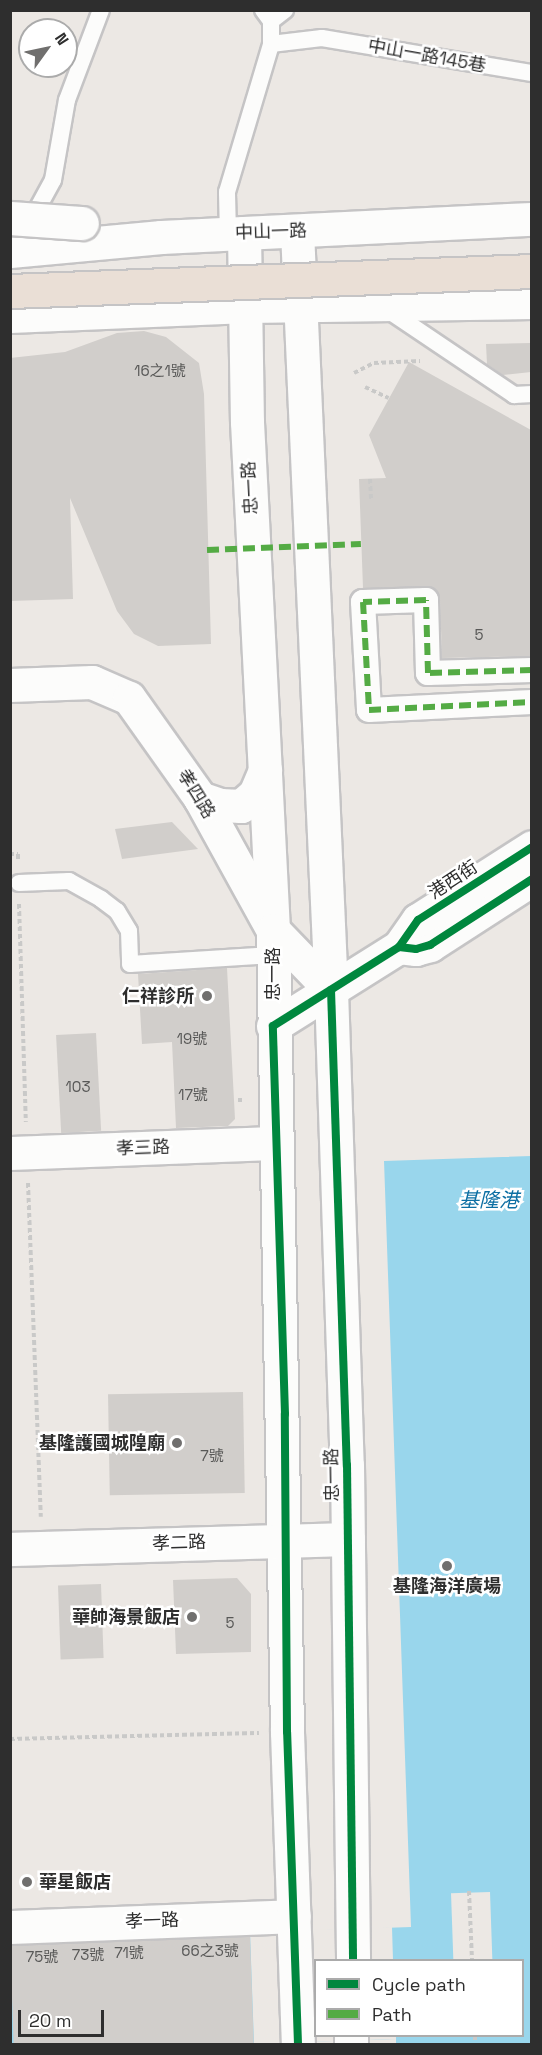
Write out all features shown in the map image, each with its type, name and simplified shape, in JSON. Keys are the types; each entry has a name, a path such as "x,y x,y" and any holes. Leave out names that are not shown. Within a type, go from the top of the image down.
{"highway":[{"path":"10,291 531,271"}],"street":[{"path":"10,218 82,223 161,237"},
{"name":"中山一路","path":"12,251 161,237 531,219"},
{"name":"忠一路","path":"297,231 331,990 348,1548 353,1959"},
{"name":"忠一路","path":"236,234 247,306 247,422 273,943 287,1732 298,2044"},
{"path":"10,316 247,306 531,302"},
{"path":"531,670 428,673 426,600 363,602 369,710 531,702"},
{"name":"孝四路","path":"10,685 92,682 120,693 140,709 200,798 273,943 331,990"},
{"path":"200,798 220,805 241,806 255,794 265,770"},
{"name":"港西街","path":"273,1026 399,947 418,920 531,847"},
{"name":"港西街","path":"399,947 416,949 430,945 531,879"},
{"name":"孝三路","path":"19,1152 276,1143"},
{"name":"孝二路","path":"10,1567 285,1547"},
{"name":"孝二路","path":"26,1549 348,1548"},
{"name":"孝一路","path":"10,1927 294,1916"}],"lane":[{"path":"12,251 53,180 67,100 101,10"},
{"path":"236,234 227,192 271,44 267,16 285,10"},
{"name":"中山一路145巷","path":"271,44 322,38 531,73"},
{"path":"379,304 513,395 531,394"},
{"path":"19,883 69,881 101,899 117,911 129,931 130,964 273,943"}],"path":[{"path":"354,373 374,363 418,360"},
{"path":"365,387 389,398"},
{"path":"370,479 371,501"},
{"path":"10,854 18,854 19,883 19,1152 26,1549"},
{"path":"10,1739 287,1732"},
{"path":"470,1891 472,1959"}],"water":[{"name":"基隆港","path":"531,1156 531,2044 396,2044 396,2039 241,2044 11,2044 10,1941 411,1927 384,1161"}],"pier":[{"path":"490,1892 492,1959 453,1959 451,1893"},
{"path":"392,1927 393,1959 314,1959 314,2037 396,2037 396,2039 254,2044 250,1932"}],"building":[{"path":"144,331 166,337 199,363 204,394 211,644 158,646 134,634 117,611 70,498 73,599 10,601 10,358 65,352 117,333"},
{"path":"531,343 531,372 503,375 487,364 486,344"},
{"path":"409,362 531,430 531,656 442,658 440,600 433,588 363,588 359,479 386,478 369,435"},
{"path":"172,822 198,849 122,859 115,829"},
{"path":"227,968 235,1119 228,1126 176,1128 172,1042 142,1044 138,974"},
{"path":"96,1033 101,1131 61,1133 56,1035"},
{"name":"基隆護國城隍廟","path":"243,1392 245,1493 110,1495 108,1394"},
{"path":"237,1578 251,1594 251,1652 176,1654 173,1580"},
{"path":"101,1584 104,1658 61,1659 58,1586"},
{"path":"250,1936 254,2044 14,2044 10,1944"}],"marked path":[{"path":"207,550 361,544"},
{"path":"532,670 428,673 426,600 363,602 369,710 532,702"}],"cycle path":[{"path":"298,2044 287,1732 285,1414 273,1026 399,947 418,920 532,847"},
{"path":"399,947 416,949 430,945 532,879"},
{"path":"331,990 347,1465 353,1959"}],"place":[{"name":"仁祥診所","path":"207,996"},
{"name":"基隆護國城隍廟","path":"177,1443"},
{"name":"基隆海洋廣場","path":"447,1566"},
{"name":"華帥海景飯店","path":"192,1617"},
{"name":"華星飯店","path":"27,1882"}]}
